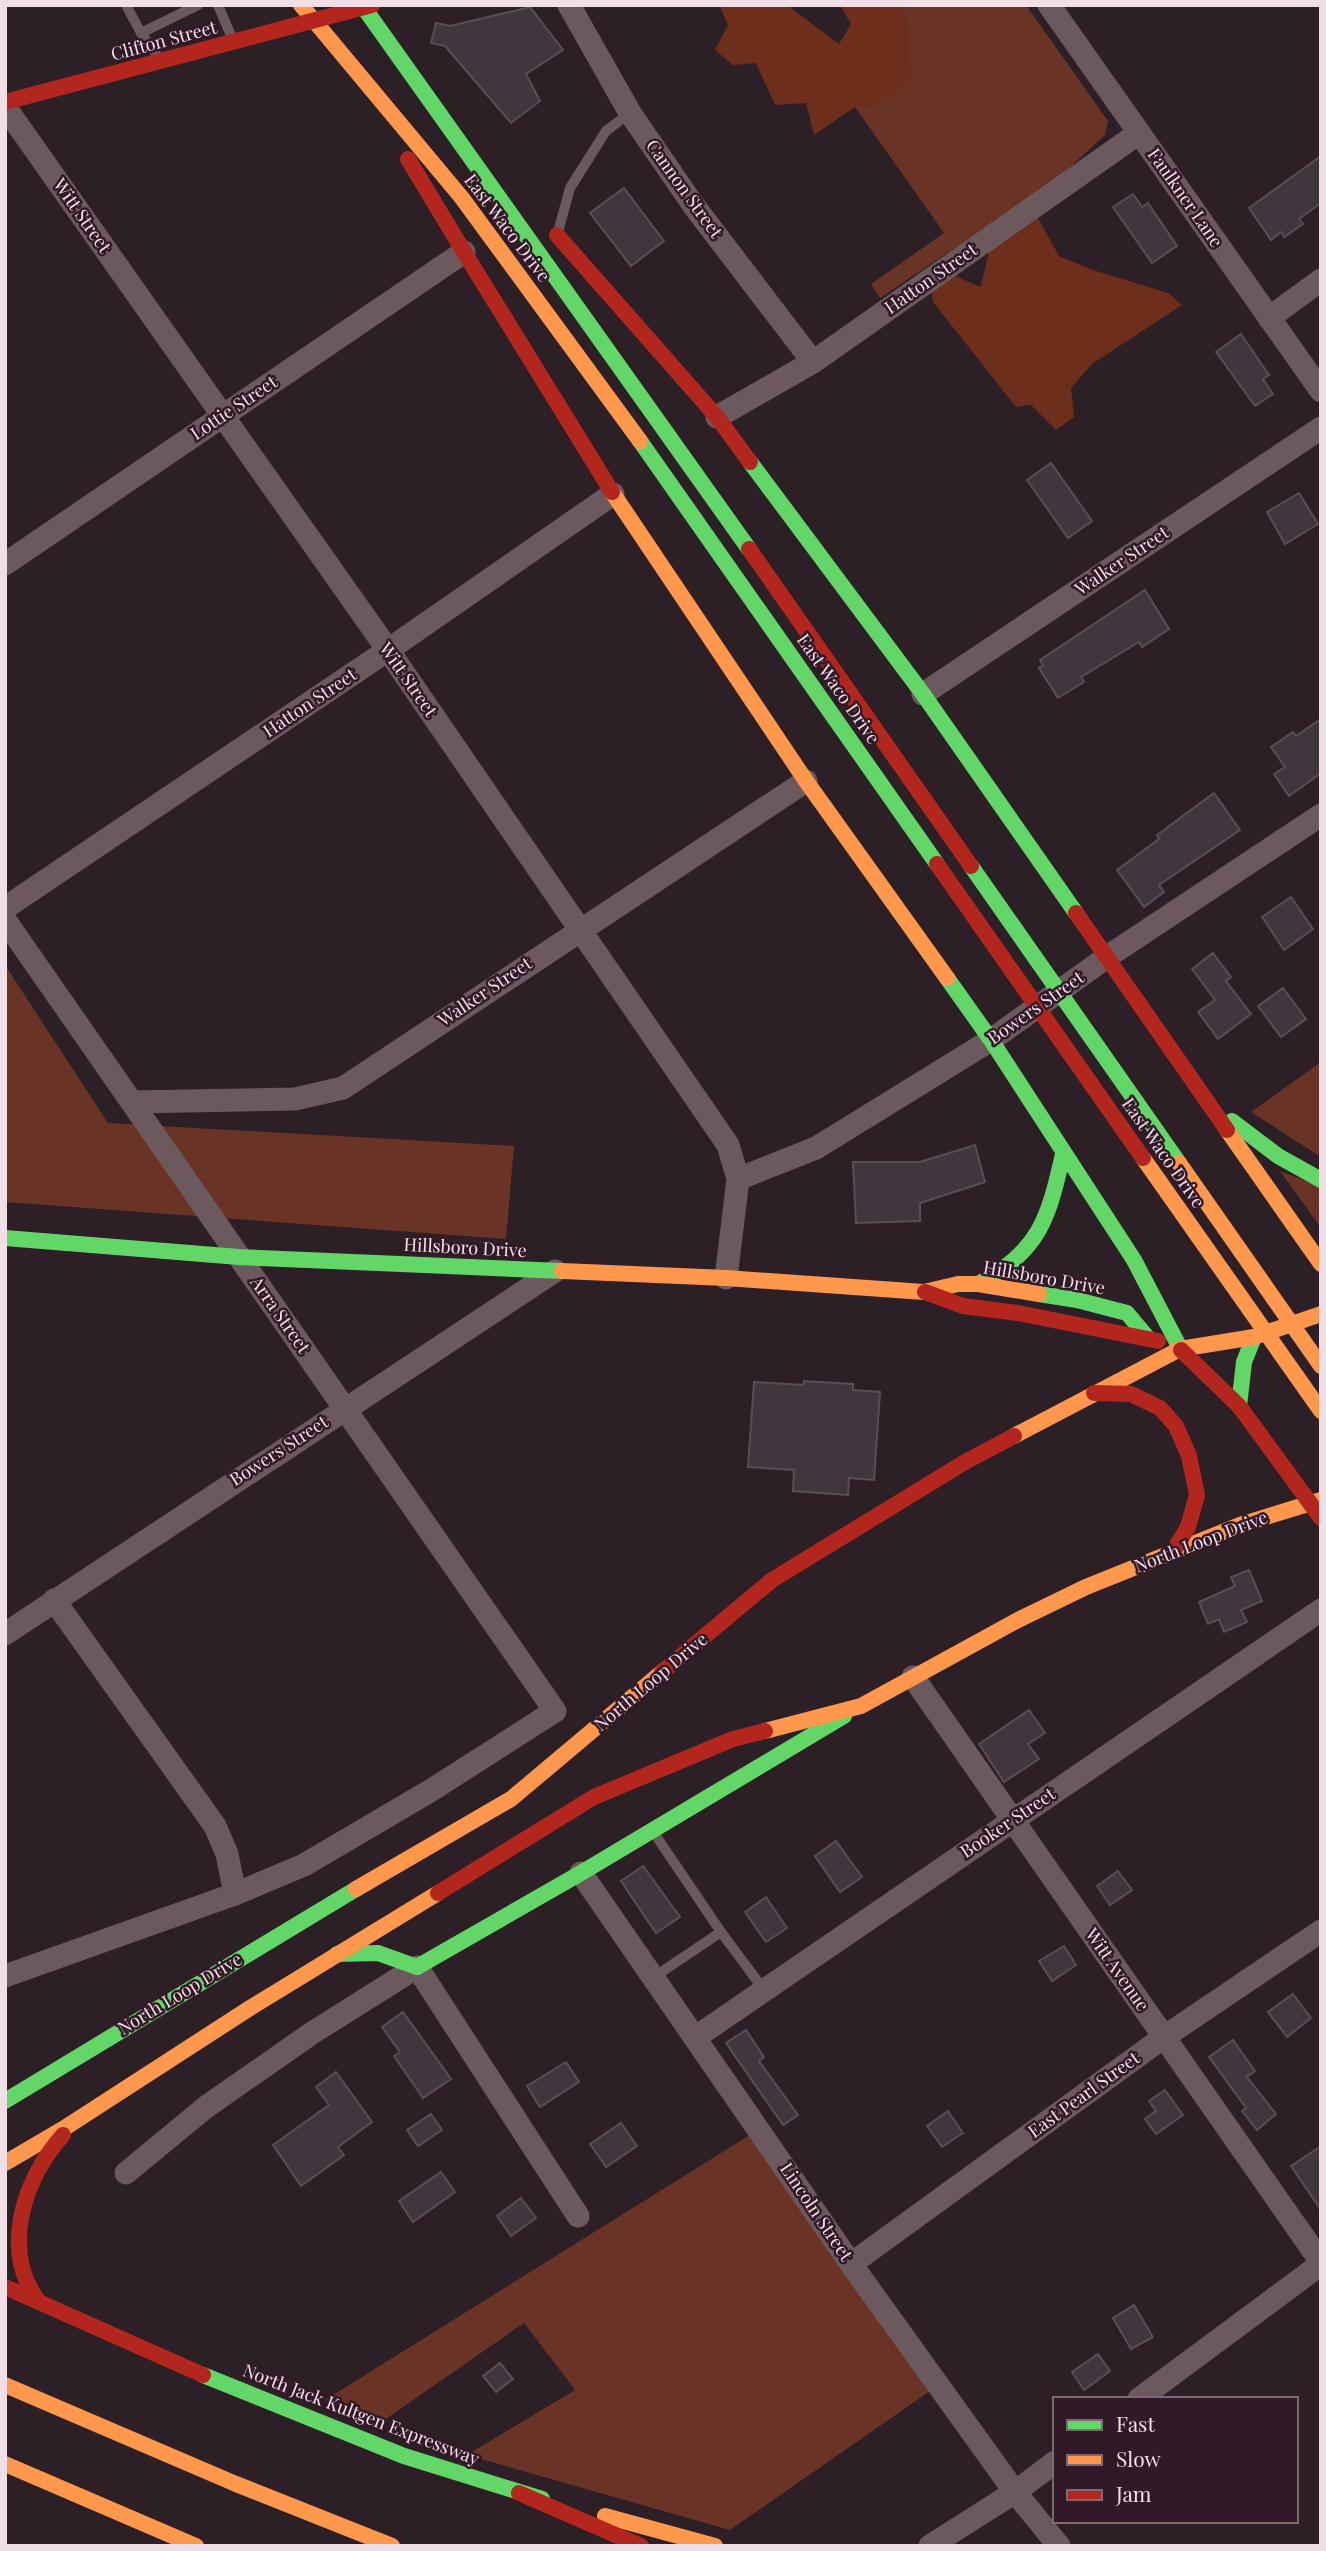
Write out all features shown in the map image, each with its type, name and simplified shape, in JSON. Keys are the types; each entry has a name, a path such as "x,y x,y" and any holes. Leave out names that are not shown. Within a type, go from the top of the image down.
{"main road":[{"name":"East Waco Drive","path":"301,5 463,198 659,467 1321,1411"},
{"name":"Clifton Street","path":"5,102 366,6"},
{"name":"East Waco Drive","path":"366,6 1321,1366"},
{"path":"353,65 613,494 806,780 991,1040 1134,1260 1180,1349 1238,1406 1316,1502 1321,1518"},
{"path":"417,81 496,166"},
{"name":"East Waco Drive","path":"553,230 717,418 923,694 1321,1264"},
{"path":"1207,1101 1278,1156 1321,1180"},
{"path":"978,1284 1000,1274 1034,1244 1051,1210 1063,1154"},
{"name":"Hillsboro Drive","path":"5,1238 239,1256 726,1278 924,1292 963,1306 1018,1313 1115,1334 1147,1337 1180,1349"},
{"name":"Hillsboro Drive","path":"924,1292 958,1284 978,1284 1077,1300 1127,1313 1147,1337"},
{"name":"North Loop Drive","path":"8,2099 289,1928 511,1799 772,1580 965,1462 1180,1349 1254,1337 1321,1314"},
{"path":"1238,1406 1244,1362 1254,1337"},
{"path":"1094,1393 1130,1394 1160,1408 1176,1426 1189,1456 1197,1495 1188,1527 1174,1550"},
{"name":"North Loop Drive","path":"417,1967 581,1873 860,1706 1029,1615 1086,1587 1174,1550 1240,1525 1316,1502"},
{"name":"North Loop Drive","path":"5,2163 337,1954 594,1797 733,1739 860,1706"},
{"path":"337,1954 366,1951 391,1955 417,1967"},
{"path":"39,2302 25,2285 16,2258 17,2236 27,2191 45,2156 75,2121"},
{"name":"North Jack Kultgen Expressway","path":"5,2287 302,2417 519,2493 715,2546"},
{"path":"5,2385 236,2484 392,2546"},
{"path":"5,2464 196,2546"},
{"path":"30,2475 158,2546"},
{"path":"519,2493 642,2546"}],"street":[{"name":"Cannon Street","path":"569,5 630,113 694,206 813,362"},
{"name":"Faulkner Lane","path":"1049,5 1321,391"},
{"name":"Witt Street","path":"5,107 388,650 728,1145 738,1179 726,1278"},
{"name":"Hatton Street","path":"717,418 813,362 1139,133"},
{"name":"Lottie Street","path":"5,564 464,252"},
{"path":"1269,318 1321,280"},
{"name":"Walker Street","path":"923,694 1321,428"},
{"name":"Hatton Street","path":"5,908 388,650 613,494"},
{"name":"Walker Street","path":"132,1102 295,1099 343,1088 806,780"},
{"name":"Bowers Street","path":"738,1179 816,1148 991,1040 1107,957 1321,815"},
{"name":"Arra Street","path":"5,920 555,1711 430,1791 304,1865 235,1894"},
{"name":"Bowers Street","path":"5,1634 555,1271"},
{"path":"5,1976 235,1894 227,1854 215,1826 54,1600"},
{"name":"Booker Street","path":"696,2037 1321,1610"},
{"name":"Witt Avenue","path":"913,1677 1321,2263"},
{"name":"Lincoln Street","path":"581,1873 851,2264 1015,2492 1059,2546"},
{"name":"East Pearl Street","path":"851,2264 1164,2037 1321,1931"},
{"path":"417,1967 578,2216"},
{"name":"North Loop Drive","path":"126,2173 206,2107 312,2034 417,1967"},
{"path":"1142,2397 1321,2263"},
{"path":"930,2546 1015,2492 1053,2464"}],"lane":[{"path":"126,5 141,33 161,61"},
{"path":"141,33 198,5"},
{"path":"218,5 233,42"},
{"path":"553,230 570,188 606,131 630,113"},
{"path":"653,1830 721,1932 764,1990"},
{"path":"654,1977 721,1932"}],"shaded area":[{"path":"719,5 787,5 839,44 851,24 840,5 899,5 908,28 910,81 871,107 855,107 814,135 806,103 775,105 756,63 733,65 715,50 728,25"},
{"path":"899,5 1026,5 1108,121 1105,135 1055,181 880,298 871,284 944,233 855,107 871,107 908,28"},
{"path":"1038,218 1059,256 1093,270 1168,293 1182,305 1092,364 1071,388 1074,417 1056,430 1031,405 1016,407 933,302 931,289 948,273 981,287 990,246"},
{"path":"5,965 108,1123 514,1146 506,1239 5,1202"},
{"path":"1321,1062 1321,1157 1251,1112"},
{"path":"1280,1171 1321,1187 1321,1228"},
{"path":"753,2133 930,2391 730,2530 467,2455 575,2390 524,2323 380,2423 325,2400"}],"building":[{"path":"530,7 563,50 526,74 540,101 511,123 445,46 431,43 436,23 450,26"},
{"path":"1321,156 1321,203 1299,219 1303,224 1284,237 1281,232 1271,240 1249,208"},
{"path":"624,188 664,241 631,266 590,213"},
{"path":"1133,194 1142,207 1148,203 1177,246 1152,263 1113,207"},
{"path":"1241,334 1269,375 1263,379 1273,394 1255,406 1216,352"},
{"path":"1051,463 1092,521 1068,538 1027,480"},
{"path":"1299,493 1318,524 1285,544 1267,512"},
{"path":"1145,590 1169,629 1142,647 1139,642 1081,677 1084,682 1058,698 1039,668 1043,665 1040,660"},
{"path":"1321,719 1321,773 1289,796 1274,774 1285,767 1271,747 1293,732 1296,736"},
{"path":"1214,793 1240,830 1159,885 1164,892 1144,907 1117,870 1159,839 1157,835"},
{"path":"1291,897 1313,929 1284,950 1262,917"},
{"path":"1213,953 1231,977 1226,981 1251,1014 1218,1039 1198,1012 1215,1000 1192,969"},
{"path":"1283,988 1306,1019 1281,1037 1258,1006"},
{"path":"975,1145 985,1182 920,1203 920,1221 856,1223 853,1162 920,1162"},
{"path":"804,1381 853,1384 853,1390 880,1392 874,1480 849,1478 848,1495 793,1491 794,1470 748,1467 754,1382 803,1385"},
{"path":"1249,1570 1262,1601 1241,1610 1247,1622 1224,1632 1219,1619 1208,1624 1199,1602 1235,1586 1231,1577"},
{"path":"1029,1710 1045,1733 1028,1744 1039,1759 1004,1782 979,1744"},
{"path":"836,1841 862,1877 840,1892 815,1856"},
{"path":"643,1866 680,1917 656,1933 621,1881"},
{"path":"1118,1871 1132,1890 1110,1905 1097,1886"},
{"path":"766,1897 787,1928 766,1942 745,1912"},
{"path":"1064,1946 1076,1965 1052,1981 1039,1961"},
{"path":"1293,1994 1311,2018 1287,2037 1268,2012"},
{"path":"403,2012 451,2079 423,2098 394,2056 400,2052 382,2027"},
{"path":"746,2030 764,2057 759,2061 798,2115 783,2125 726,2043"},
{"path":"1233,2040 1255,2071 1247,2077 1276,2114 1257,2130 1242,2111 1246,2108 1209,2057"},
{"path":"566,2062 579,2082 540,2107 527,2086"},
{"path":"336,2072 372,2122 338,2147 344,2155 301,2186 273,2145 329,2105 316,2087"},
{"path":"1165,2090 1183,2115 1156,2134 1145,2119 1156,2111 1149,2101"},
{"path":"948,2111 963,2133 942,2147 927,2126"},
{"path":"431,2114 442,2130 418,2146 407,2130"},
{"path":"621,2123 637,2146 606,2167 590,2144"},
{"path":"1321,2146 1321,2210 1291,2166"},
{"path":"441,2172 455,2192 413,2222 399,2201"},
{"path":"521,2198 536,2218 511,2236 497,2216"},
{"path":"1134,2305 1153,2337 1131,2349 1113,2318"},
{"path":"1098,2354 1110,2371 1084,2390 1072,2372"},
{"path":"500,2363 513,2379 496,2392 483,2376"}],"traffic: fast":[{"path":"362,5 749,549"},
{"path":"640,441 937,864"},
{"path":"750,462 923,694 1076,913"},
{"path":"971,866 1179,1163"},
{"path":"947,978 991,1040 1134,1260 1181,1350"},
{"path":"1232,1121 1278,1156 1321,1180"},
{"path":"978,1284 1015,1259 1038,1231 1052,1197 1063,1154"},
{"path":"5,1238 239,1257 562,1271"},
{"path":"1039,1294 1077,1300 1127,1313 1147,1337"},
{"path":"1239,1406 1244,1362 1254,1337"},
{"path":"417,1967 844,1716"},
{"path":"5,2101 356,1889"},
{"path":"337,1954 378,1953 417,1967"},
{"path":"203,2375 404,2456 542,2499"}],"traffic: slow":[{"path":"301,5 462,198 640,441"},
{"path":"612,492 806,781 947,978"},
{"path":"1227,1130 1321,1264"},
{"path":"1143,1158 1321,1411"},
{"path":"1179,1163 1321,1366"},
{"path":"562,1271 726,1278 924,1292 958,1284 978,1284 1039,1294"},
{"path":"1014,1436 1180,1349 1254,1337 1321,1314"},
{"path":"765,1731 861,1706 1018,1620 1086,1587 1240,1525 1321,1500"},
{"path":"356,1889 511,1799 662,1672"},
{"path":"5,2163 438,1893"},
{"path":"5,2385 236,2484 392,2546"},
{"path":"5,2464 196,2546"},
{"path":"605,2516 715,2546"}],"traffic: jam":[{"path":"5,102 372,5"},
{"path":"408,159 464,252"},
{"path":"557,235 717,417 750,462"},
{"path":"464,252 612,492"},
{"path":"749,549 971,866"},
{"path":"937,864 1143,1158"},
{"path":"1076,913 1227,1130"},
{"path":"925,1292 963,1306 1018,1313 1158,1341"},
{"path":"1181,1350 1239,1406 1321,1518"},
{"path":"1094,1393 1131,1394 1160,1408 1176,1426 1189,1456 1197,1495 1188,1527 1174,1550"},
{"path":"662,1672 772,1580 965,1462 1014,1436"},
{"path":"438,1893 594,1797 733,1739 765,1731"},
{"path":"39,2302 27,2282 21,2261 21,2216 37,2173 63,2135"},
{"path":"5,2287 203,2375"},
{"path":"519,2493 641,2546"}]}
